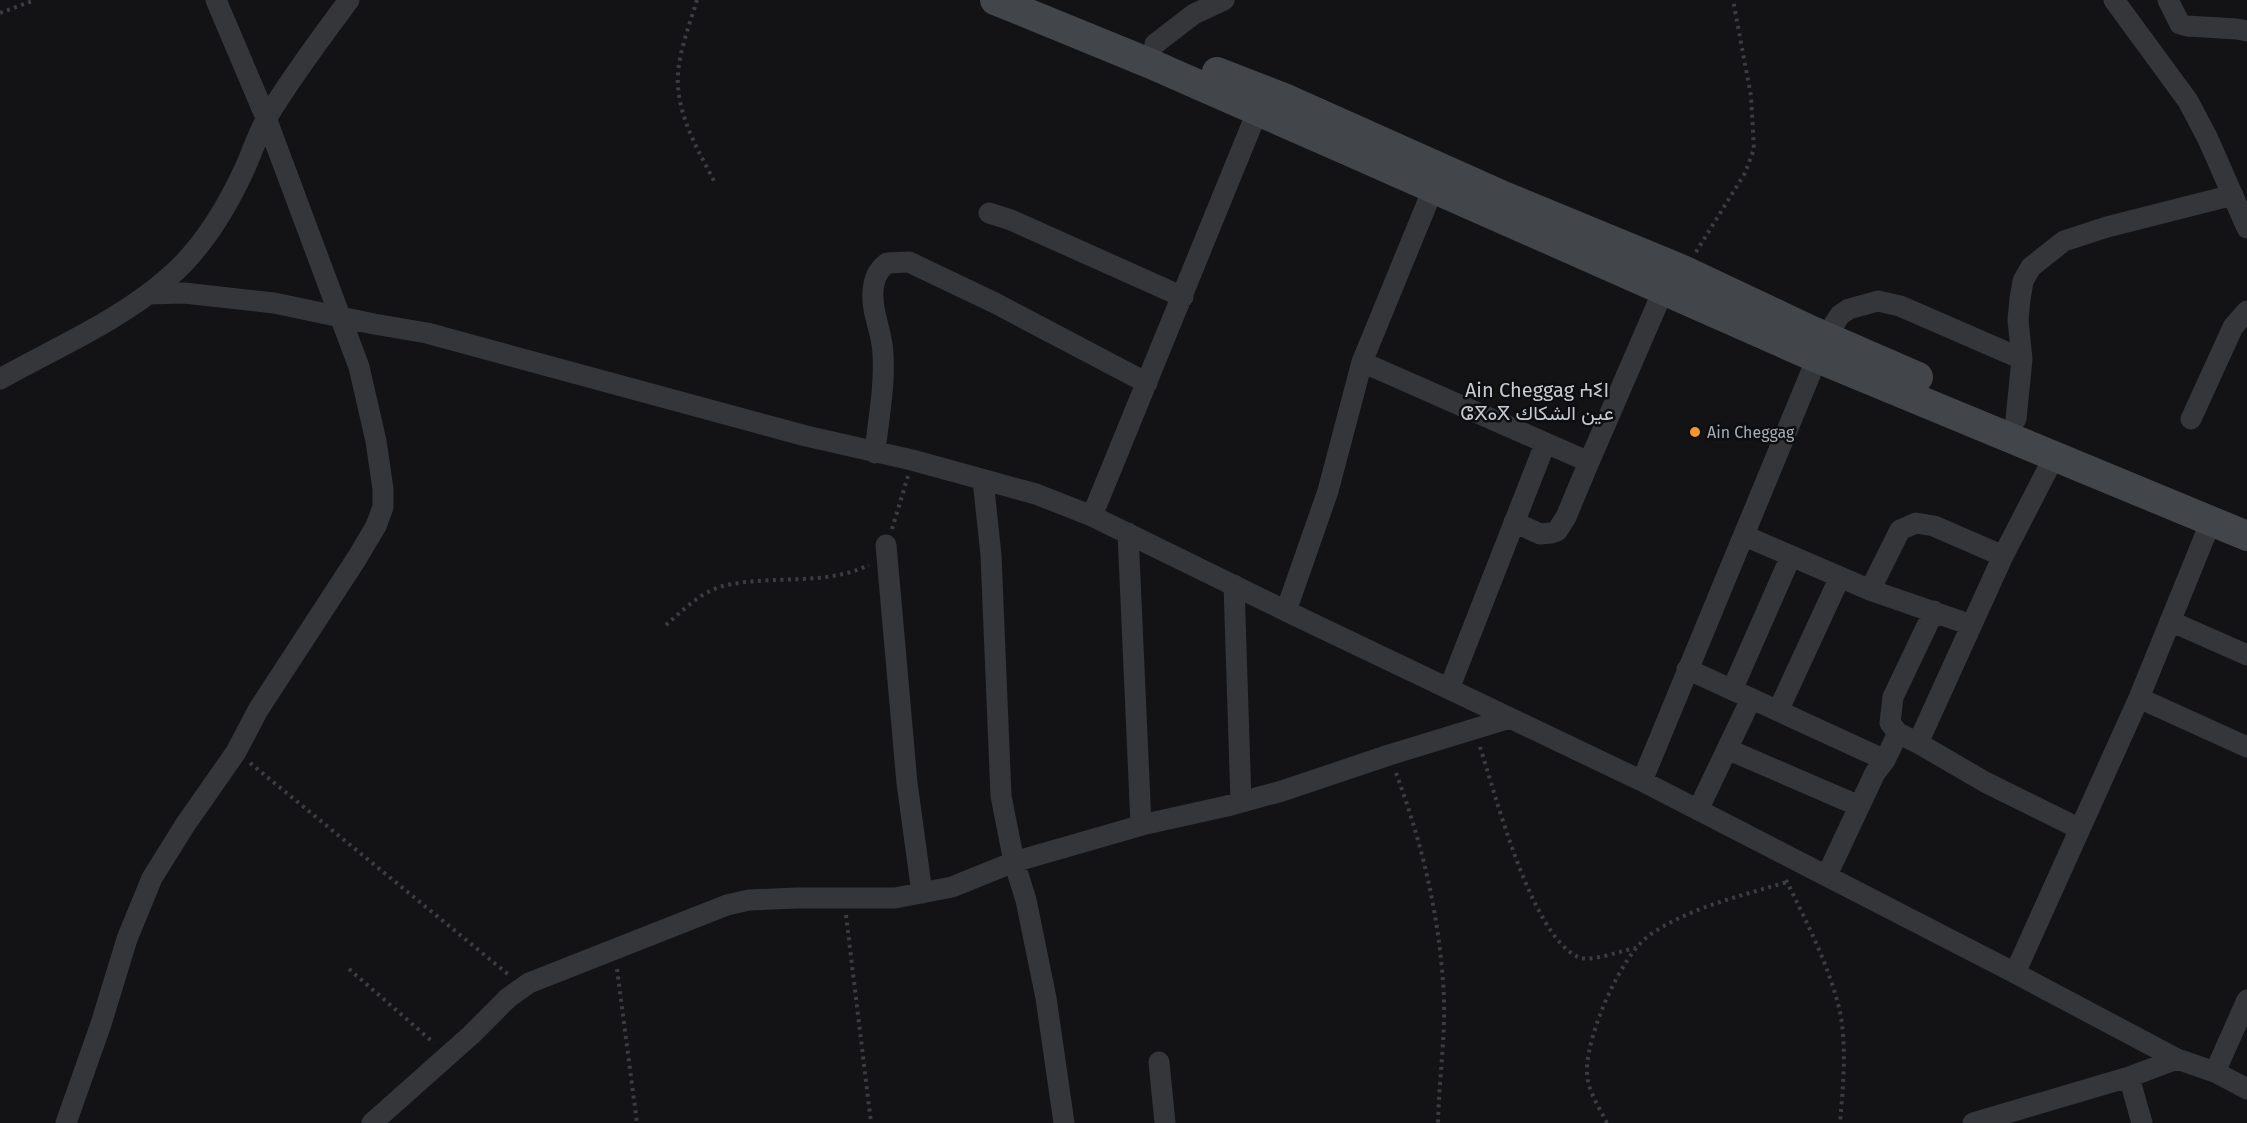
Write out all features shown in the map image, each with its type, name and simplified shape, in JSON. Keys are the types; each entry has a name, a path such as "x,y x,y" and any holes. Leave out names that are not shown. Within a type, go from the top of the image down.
{"street":[{"path":"66,1123 101,1024 127,939 147,889 161,862 236,752 258,710 357,558 376,526 383,507 383,489 372,417 358,367 266,118 216,0"},
{"path":"0,379 123,312 170,277 202,241 243,172 266,118 349,0"},
{"path":"996,0 1502,195 1683,270 1822,347 2055,455 2247,536"},
{"path":"1047,0 1155,44 1227,77 1261,101 1433,189 1664,291 2016,419 2247,516"},
{"path":"1155,44 1194,14 1224,0"},
{"path":"2114,0 2188,101 2208,139 2247,228"},
{"path":"2168,0 2180,24 2247,31"},
{"path":"1092,516 1261,101"},
{"path":"1286,611 1328,491 1362,362 1433,189"},
{"path":"2016,419 2022,359 2018,320 2023,281 2031,267 2064,241 2233,195"},
{"path":"989,213 1011,220 1183,297"},
{"path":"875,453 883,385 884,352 873,307 872,293 874,278 887,263 909,262 995,303 1147,383"},
{"path":"1514,522 1540,534 1557,531 1566,517 1664,291"},
{"path":"149,294 184,293 274,303 427,333 806,436 912,460 1036,494 1092,516 1642,781 1827,875 2177,1059 2215,1072 2247,1089"},
{"path":"1642,781 1822,347 1840,315 1849,309 1878,301 1900,306 2022,359"},
{"path":"2191,418 2233,327 2247,311"},
{"path":"1362,362 1589,462"},
{"path":"1449,689 1545,444"},
{"path":"1918,743 2003,556 2055,455"},
{"path":"983,480 991,555 1001,796 1046,998 1064,1123"},
{"path":"2015,973 2139,698 2211,521"},
{"path":"1870,590 1900,530 1916,523 1934,525 2003,556"},
{"path":"1128,534 1141,825"},
{"path":"1745,536 1870,590 1971,625"},
{"path":"886,545 907,783 922,893"},
{"path":"1732,690 1791,556"},
{"path":"1778,711 1840,577"},
{"path":"1234,585 1241,802"},
{"path":"1934,611 1893,697 1890,723 1898,733 1985,782 2080,829"},
{"path":"2170,621 2247,655"},
{"path":"1687,669 1885,760"},
{"path":"2139,698 2247,747"},
{"path":"1698,810 1751,699"},
{"path":"372,1123 508,998 523,987 733,903 759,900 895,898 951,887 1014,862 1141,825 1282,791 1510,718"},
{"path":"1827,875 1875,773 1885,760 1898,733"},
{"path":"1727,748 1859,806"},
{"path":"2215,1072 2247,1000"},
{"path":"1973,1123 2129,1077 2177,1059"},
{"path":"1159,1062 1165,1123"},
{"path":"2129,1077 2142,1123"}],"path":[{"path":"0,14 35,0"},
{"path":"697,0 679,68 678,85 681,103 697,149 714,181"},
{"path":"1683,270 1730,200 1745,173 1754,149 1751,96 1733,0"},
{"path":"666,625 696,600 722,586 747,582 814,580 842,575 869,566 877,559 886,545 912,460"},
{"path":"1474,729 1504,825 1544,920 1556,938 1579,958 1588,959 1637,948"},
{"path":"236,752 523,987"},
{"path":"1389,755 1410,813 1427,874 1437,924 1443,983 1444,1057 1438,1123"},
{"path":"1769,846 1814,938 1831,980 1840,1015 1844,1071 1840,1123"},
{"path":"1607,1123 1589,1088 1587,1068 1591,1045 1604,1006 1626,960 1648,936 1678,918 1723,901 1787,882"},
{"path":"844,898 871,1123"},
{"path":"613,950 622,997 636,1123"},
{"path":"349,969 448,1055"}],"place":[{"name":"Ain Cheggag","path":"1695,432"}],"district":[{"name":"Ain Cheggag ⵄⵉⵏ ⵛⴳⴰⴳ عين الشكاك","path":"1537,402"}]}
